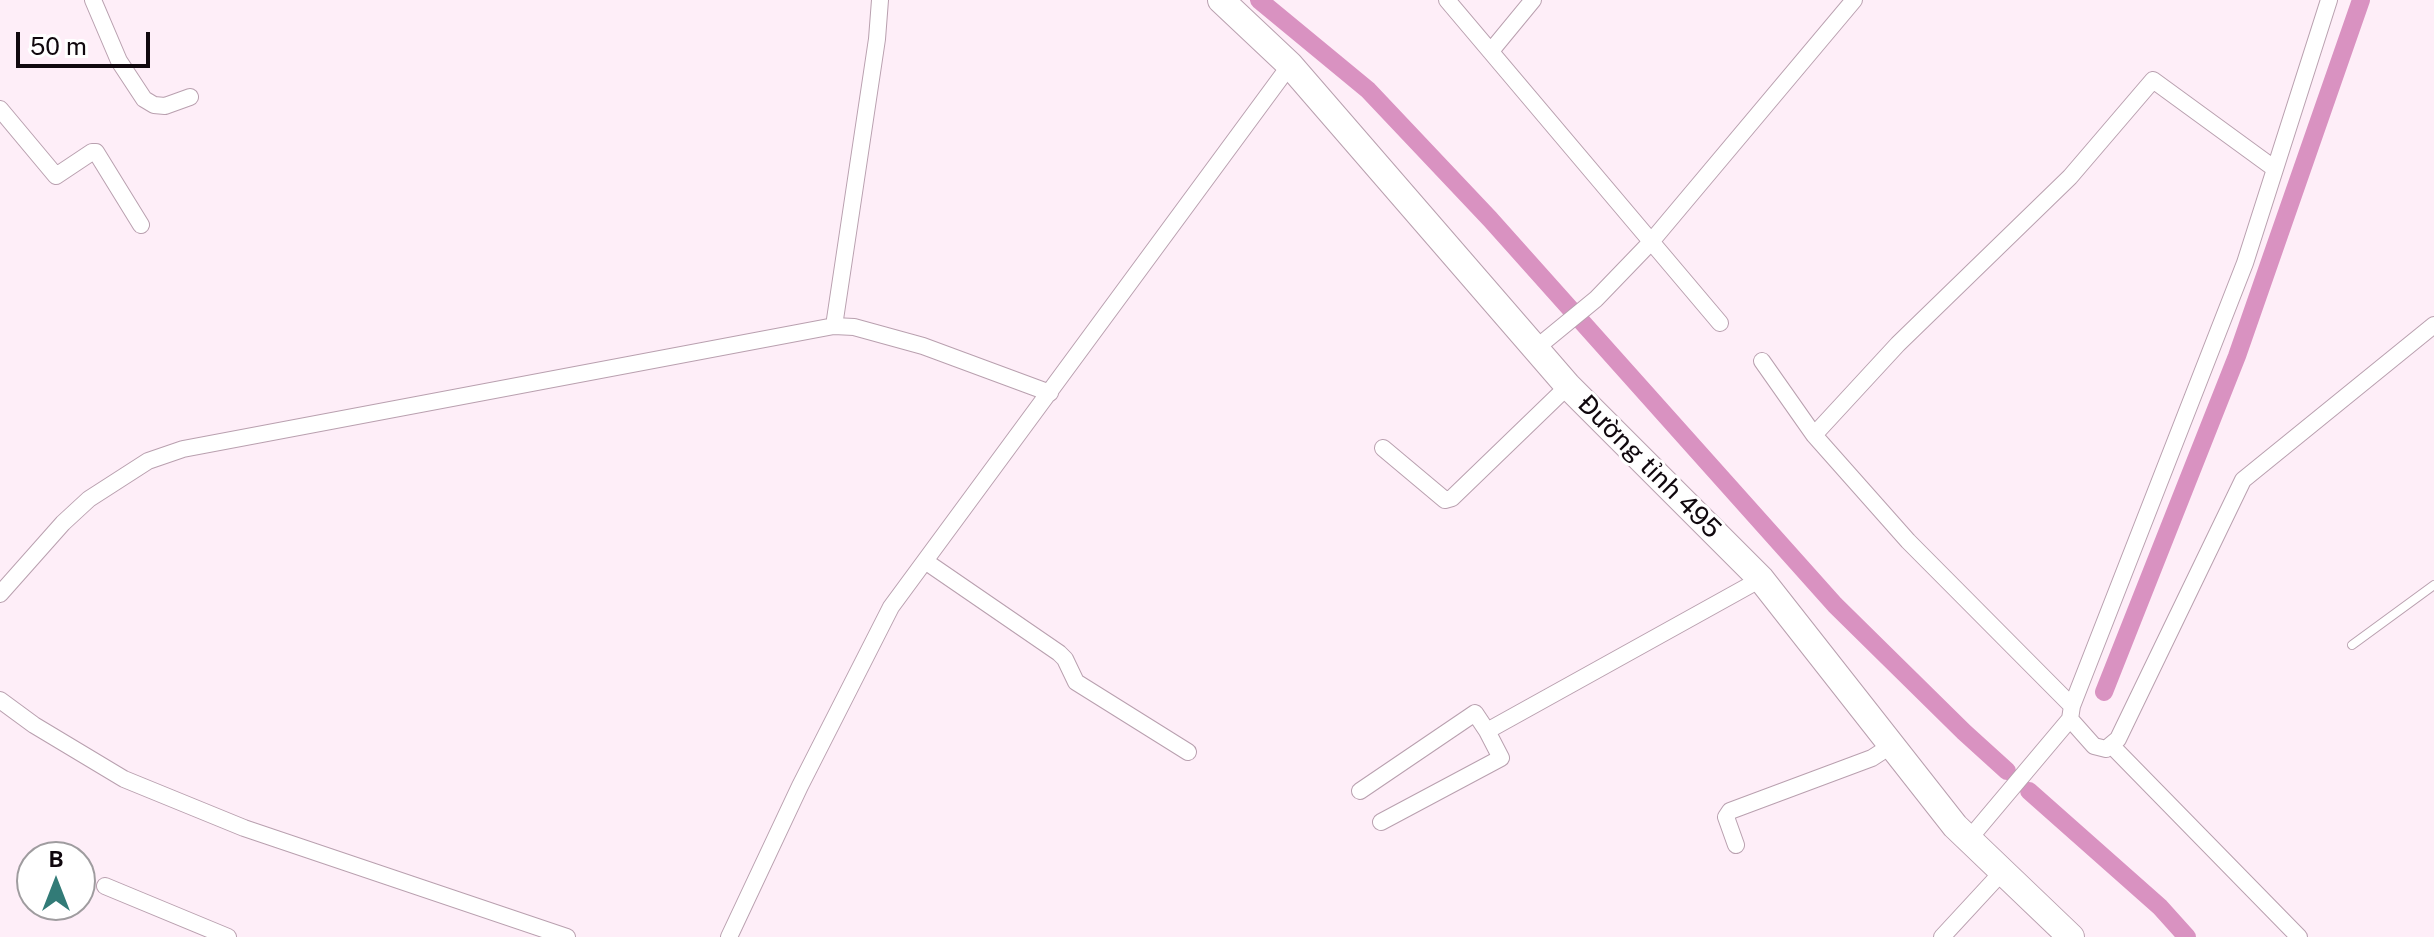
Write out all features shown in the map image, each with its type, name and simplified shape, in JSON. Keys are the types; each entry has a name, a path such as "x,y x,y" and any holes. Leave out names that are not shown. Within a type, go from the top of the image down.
{"main road":[{"name":"Đường tỉnh 495","path":"1221,0 1290,65 1568,386 1761,579 1955,826 2071,937"}],"street":[{"path":"93,0 119,61 144,99 154,105 165,106 190,97"},
{"path":"834,326 877,39 880,0"},
{"path":"1447,0 1720,323"},
{"path":"1491,51 1533,0"},
{"path":"1535,349 1596,299 1650,243 1854,0"},
{"path":"1969,839 2071,712 2245,263 2271,167 2329,0"},
{"path":"729,937 800,786 891,607 1290,65"},
{"path":"1814,435 1898,344 2070,177 2153,80 2271,167"},
{"path":"2,115 56,176 96,152 141,225"},
{"path":"1762,361 1814,435 1908,541 2071,712 2094,746 2106,749 2118,739 2243,480 2434,325"},
{"path":"0,594 63,523 89,499 148,461 183,449 834,326 854,327 923,346 1050,393"},
{"path":"1383,448 1445,500 1452,498 1568,386"},
{"path":"925,561 1059,653 1076,682 1188,752"},
{"path":"1487,731 1761,579"},
{"path":"0,700 34,725 124,779 244,828 567,937"},
{"path":"1360,791 1475,713 1501,758 1381,822"},
{"path":"1736,845 1726,817 1730,811 1872,758 1892,745"},
{"path":"2111,745 2299,937"},
{"path":"1942,937 2003,871"},
{"path":"105,886 228,937"}],"lane":[{"path":"2352,645 2434,585"}],"waterway":[{"path":"1259,0 1368,90 1490,219 1835,605 2007,771"},
{"path":"2104,692 2237,356 2361,0"},
{"path":"2029,791 2160,907 2187,937"}]}
